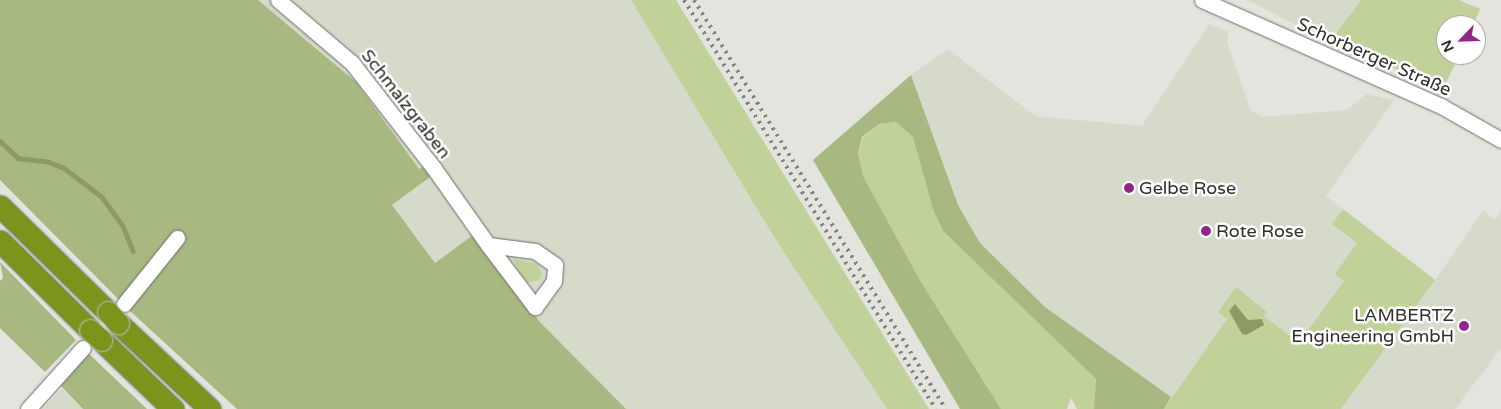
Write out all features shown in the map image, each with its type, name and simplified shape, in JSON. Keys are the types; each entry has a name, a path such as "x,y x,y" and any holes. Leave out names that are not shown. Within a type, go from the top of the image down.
{"highway":[{"path":"0,206 117,313 210,409"},
{"path":"0,241 92,339 173,409"}],"street":[{"name":"Schmalzgraben","path":"278,0 352,63 488,246 535,307 557,275 555,266 536,251 488,246"},
{"name":"Schorberger Straße","path":"1202,0 1441,106 1501,140"},
{"path":"117,313 177,238"},
{"path":"28,409 92,339"}],"shaded area":[{"path":"0,0 258,0 356,82 419,169 423,167 430,177 392,205 435,263 473,235 539,321 626,409 237,409 130,311 0,180"},
{"path":"258,0 631,0 774,237 887,409 626,409 539,321 473,235 435,263 392,205 430,177 419,170 332,61"},
{"path":"631,0 676,0 929,409 887,409 774,237"},
{"path":"1247,0 1361,0 1330,42"},
{"path":"1361,0 1459,0 1480,9 1477,15 1436,15 1436,65 1455,65 1443,88 1330,42"},
{"path":"1209,24 1229,32 1227,42 1251,111 1263,117 1347,110 1367,94 1394,100 1326,196 1435,280 1483,211 1495,220 1501,211 1501,348 1455,409 1164,409 1170,397 1045,307 980,243 958,205 911,75 948,49 1035,116 1142,126"},
{"path":"911,75 958,205 980,243 1045,307 1171,397 1164,409 1094,409 1096,379 943,231 933,210 913,137 896,122 879,124 862,137 858,153 863,176 921,282 1001,409 960,409 813,160"},
{"path":"896,122 913,137 933,210 943,231 1096,379 1094,409 1077,409 1071,398 1067,409 1001,409 921,282 863,176 858,153 863,137 879,124"},
{"path":"1343,209 1435,280 1341,409 1164,409 1227,319 1218,312 1236,287 1267,312 1264,316 1299,343 1344,281 1335,274 1357,243 1332,224"},
{"path":"513,259 537,264 542,274 539,280 525,283"},
{"path":"0,262 76,340 45,372 0,328 0,281 3,278"},
{"path":"1235,304 1248,320 1262,319 1264,325 1246,335 1242,334 1229,311"},
{"path":"88,353 147,409 83,409 61,386"},
{"path":"62,389 83,409 43,409"}],"waterway":[{"path":"0,141 18,158 49,162 64,168 102,197 123,226 133,251"}],"railway":[{"path":"684,0 936,409"},
{"path":"694,0 946,409"}],"place":[{"name":"Gelbe Rose","path":"1129,188"},
{"name":"Rote Rose","path":"1206,231"},
{"name":"LAMBERTZ Engineering GmbH","path":"1464,326"}]}
